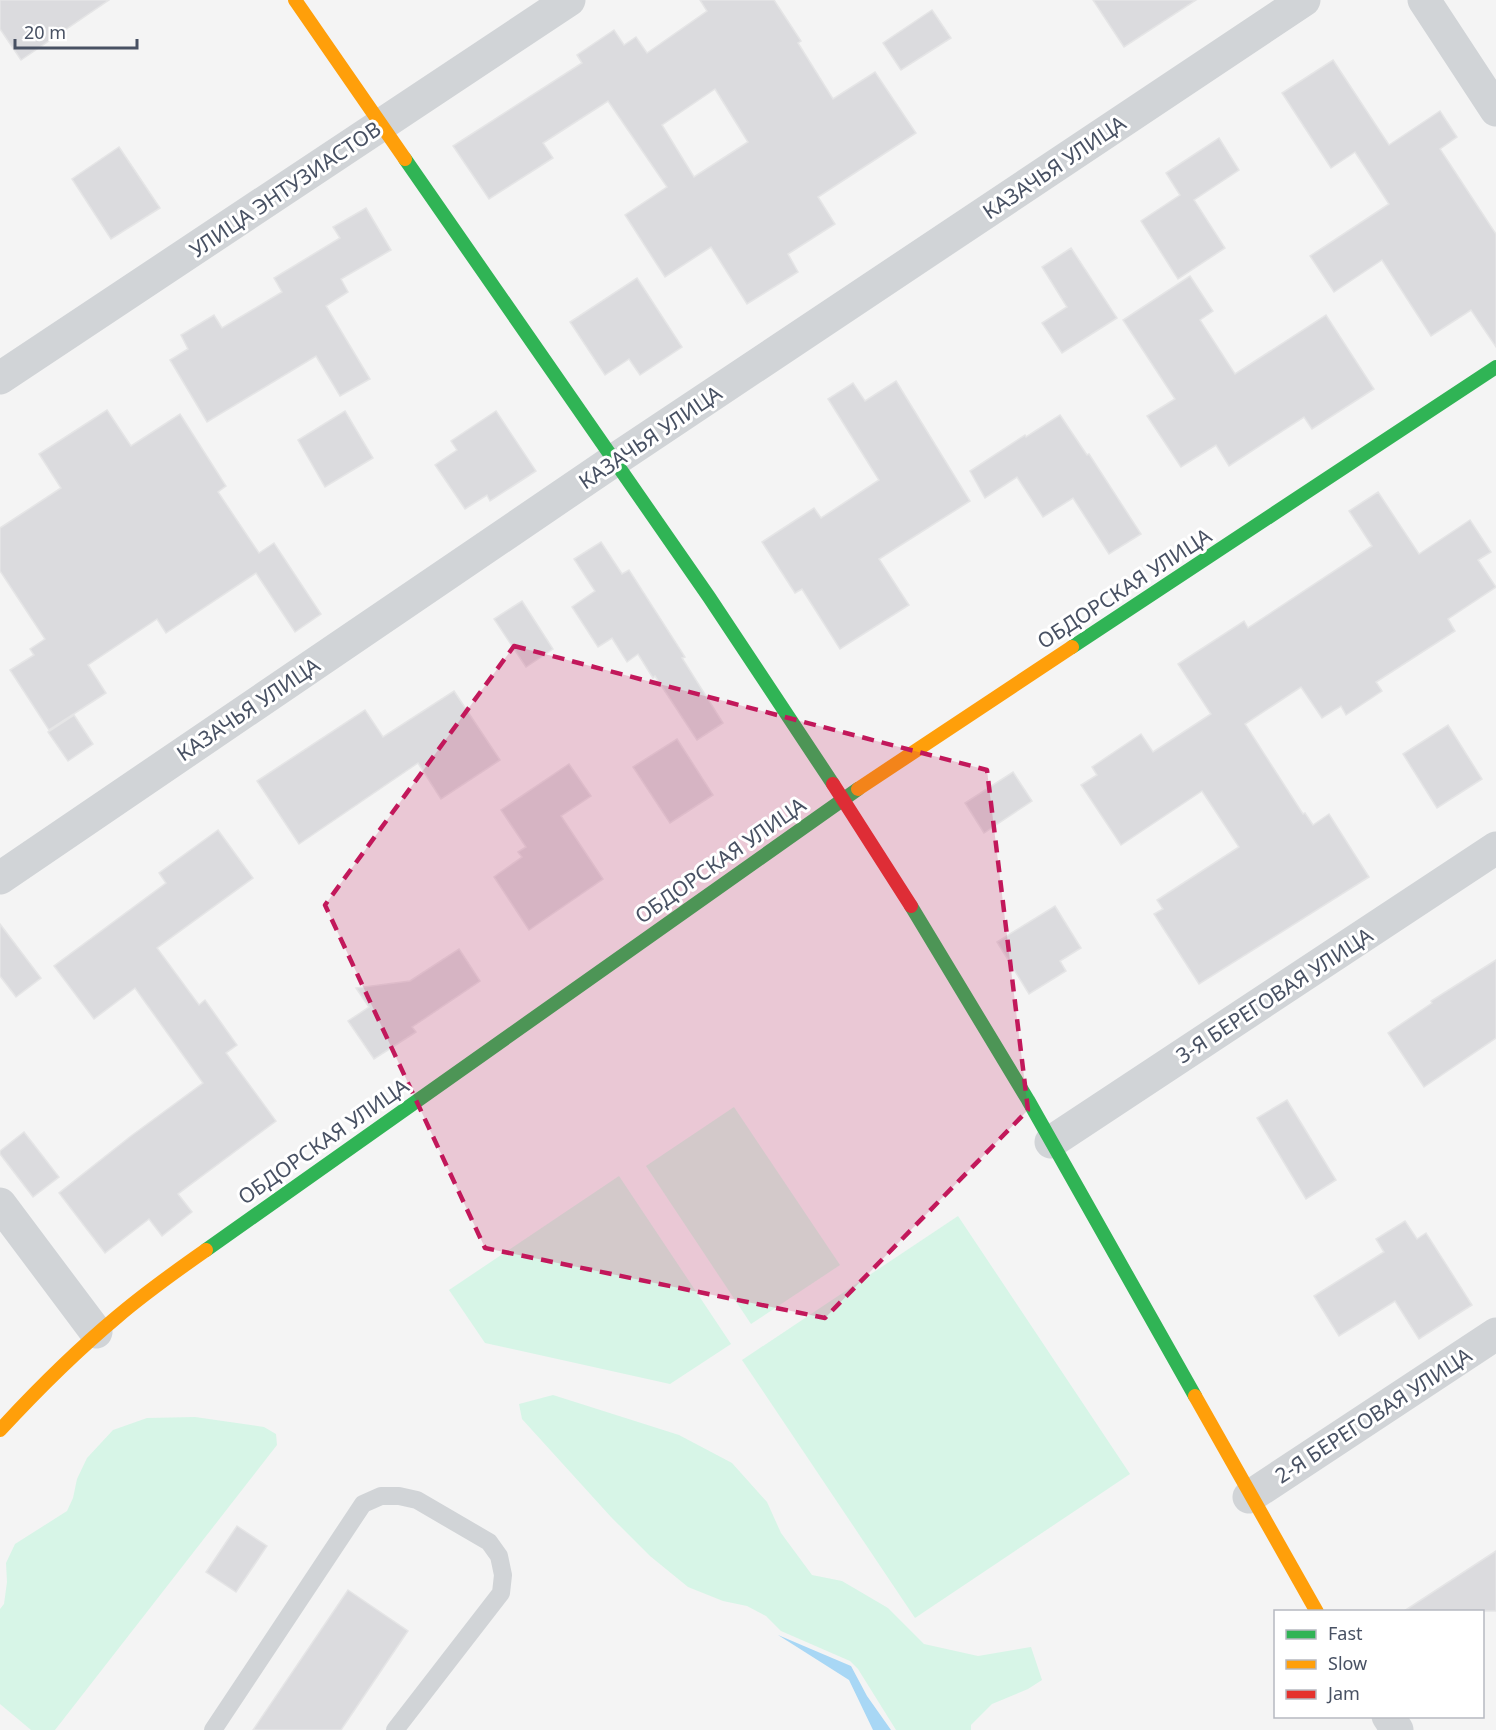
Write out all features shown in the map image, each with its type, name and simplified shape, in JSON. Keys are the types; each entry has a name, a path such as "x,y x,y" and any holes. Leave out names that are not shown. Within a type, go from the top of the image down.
{"street":[{"path":"295,0 380,126 616,459 843,799 1052,1142 1249,1497 1316,1610"},
{"name":"УЛИЦА ЭНТУЗИАСТОВ","path":"0,378 569,0"},
{"name":"КАЗАЧЬЯ УЛИЦА","path":"0,878 616,459 1304,0"},
{"path":"1424,0 1496,111"},
{"name":"ОБДОРСКАЯ УЛИЦА","path":"0,1430 41,1385 96,1332 167,1277 843,799 1496,367"},
{"name":"3-Я БЕРЕГОВАЯ УЛИЦА","path":"1052,1142 1496,848"},
{"path":"0,1204 96,1332"},
{"name":"2-Я БЕРЕГОВАЯ УЛИЦА","path":"1249,1497 1496,1334"}],"lane":[{"path":"213,1730 363,1504 381,1496 399,1496 417,1500 489,1542 499,1556 503,1575 501,1593 395,1730"}],"highlighted area":[{"path":"514,646 987,770 1028,1110 825,1318 485,1248 325,905"}],"green space":[{"path":"734,1107 840,1265 751,1324 646,1166"},
{"path":"619,1176 731,1344 670,1384 485,1343 449,1290"},
{"path":"958,1216 1130,1474 915,1618 742,1360"},
{"path":"553,1395 679,1435 732,1463 767,1502 781,1533 812,1575 842,1581 888,1608 924,1644 978,1656 1031,1647 1042,1680 1028,1689 992,1704 971,1725 971,1730 896,1730 858,1669 850,1661 781,1631 766,1616 747,1606 723,1601 688,1587 650,1556 611,1517 522,1419 519,1404"},
{"path":"195,1417 264,1427 276,1434 277,1445 55,1730 31,1730 0,1704 0,1609 4,1604 7,1582 6,1563 15,1544 67,1511 73,1498 77,1479 87,1458 113,1430 147,1418"}],"water":[{"path":"778,1635 851,1666 867,1696 891,1730 873,1730 849,1680"}],"building":[{"path":"0,0 109,0 21,60 0,29"},
{"path":"700,0 774,0 801,41 798,43 833,99 875,72 916,133 818,197 835,224 788,254 798,272 747,304 711,247 665,277 625,215 667,187 608,101 543,143 553,158 489,199 453,146 582,63 577,55 614,30 624,45 636,37 647,53 707,11","holes":["715,89 748,142 694,177 662,125"]},
{"path":"1093,0 1196,0 1124,47"},
{"path":"932,10 951,38 901,70 883,43"},
{"path":"1333,60 1389,145 1440,111 1457,137 1440,149 1496,234 1496,347 1471,310 1431,336 1382,260 1334,292 1310,256 1389,204 1355,152 1331,168 1282,93"},
{"path":"1219,138 1239,170 1194,200 1225,248 1178,279 1141,221 1180,195 1166,173"},
{"path":"119,147 160,208 111,239 72,179"},
{"path":"366,208 391,250 341,279 348,292 326,306 370,379 340,396 316,356 207,422 170,360 188,349 181,335 214,315 222,328 282,292 274,278 340,238 333,227"},
{"path":"1071,248 1117,318 1062,353 1042,323 1067,307 1042,267"},
{"path":"1190,276 1213,311 1200,320 1235,374 1326,315 1374,389 1312,429 1304,417 1229,466 1216,445 1181,467 1147,416 1175,399 1123,320"},
{"path":"637,278 682,347 640,375 629,359 605,375 570,322"},
{"path":"896,381 970,501 879,559 909,605 840,649 802,589 795,593 762,542 814,508 821,518 879,480 828,399 853,383 865,401"},
{"path":"107,410 131,446 180,414 226,486 218,492 259,553 274,543 321,614 295,632 256,573 166,633 157,619 88,665 106,693 49,730 10,670 34,655 30,649 45,639 0,571 0,528 61,488 39,454"},
{"path":"345,411 373,458 325,487 298,440"},
{"path":"496,411 536,471 490,501 487,495 465,509 435,465 457,450 451,441"},
{"path":"1060,415 1087,455 1089,454 1141,534 1109,554 1073,498 1043,517 1017,477 985,498 970,471"},
{"path":"1378,492 1419,554 1470,520 1491,552 1478,560 1496,587 1448,619 1455,631 1376,682 1382,691 1346,715 1341,706 1322,718 1301,687 1245,724 1303,814 1305,813 1313,825 1329,814 1369,877 1199,984 1154,914 1163,909 1157,900 1239,847 1202,791 1121,845 1081,785 1097,775 1092,767 1141,734 1153,752 1211,714 1178,664 1244,621 1248,628 1372,546 1349,511"},
{"path":"601,542 622,574 629,570 685,657 682,658 723,723 697,740 638,654 627,662 612,638 598,647 572,607 595,591 574,559"},
{"path":"522,601 553,649 526,667 494,619"},
{"path":"454,691 500,760 441,799 418,763 299,844 257,781 365,710 383,737"},
{"path":"74,715 93,744 68,761 48,732"},
{"path":"1448,725 1482,779 1437,808 1403,754"},
{"path":"677,739 713,795 670,823 633,767"},
{"path":"569,764 591,796 561,816 603,879 529,930 494,877 522,857 518,852 526,847 501,810"},
{"path":"1013,772 1032,801 984,833 965,803"},
{"path":"218,830 253,878 157,948 199,1005 205,1000 237,1045 226,1053 276,1121 178,1194 192,1212 162,1236 149,1219 105,1253 59,1193 203,1083 135,988 94,1019 54,966 166,883 159,873"},
{"path":"1055,906 1081,948 1060,961 1066,971 1029,994 997,942"},
{"path":"0,924 41,978 16,997 0,976"},
{"path":"459,949 480,981 412,1027 416,1032 374,1059 348,1021 369,1007 356,988 410,981"},
{"path":"1496,960 1496,1038 1424,1087 1388,1033 1432,1003 1431,1001"},
{"path":"1287,1100 1336,1180 1306,1199 1257,1118"},
{"path":"24,1132 59,1177 33,1197 0,1154 0,1151"},
{"path":"1405,1221 1417,1239 1426,1233 1472,1305 1419,1339 1395,1301 1339,1336 1314,1296 1384,1252 1376,1239"},
{"path":"237,1526 267,1546 236,1592 206,1572"},
{"path":"1496,1551 1496,1611 1406,1610"},
{"path":"348,1590 408,1631 341,1730 253,1730"}],"traffic: fast":[{"path":"405,159 709,597 833,784"},
{"path":"1072,647 1496,367"},
{"path":"206,1250 858,789"},
{"path":"911,906 1028,1100 1195,1396"}],"traffic: slow":[{"path":"295,0 405,159"},
{"path":"858,789 1072,647"},
{"path":"0,1430 101,1330 206,1250"},
{"path":"1195,1396 1316,1610"}],"traffic: jam":[{"path":"833,784 911,906"}]}
